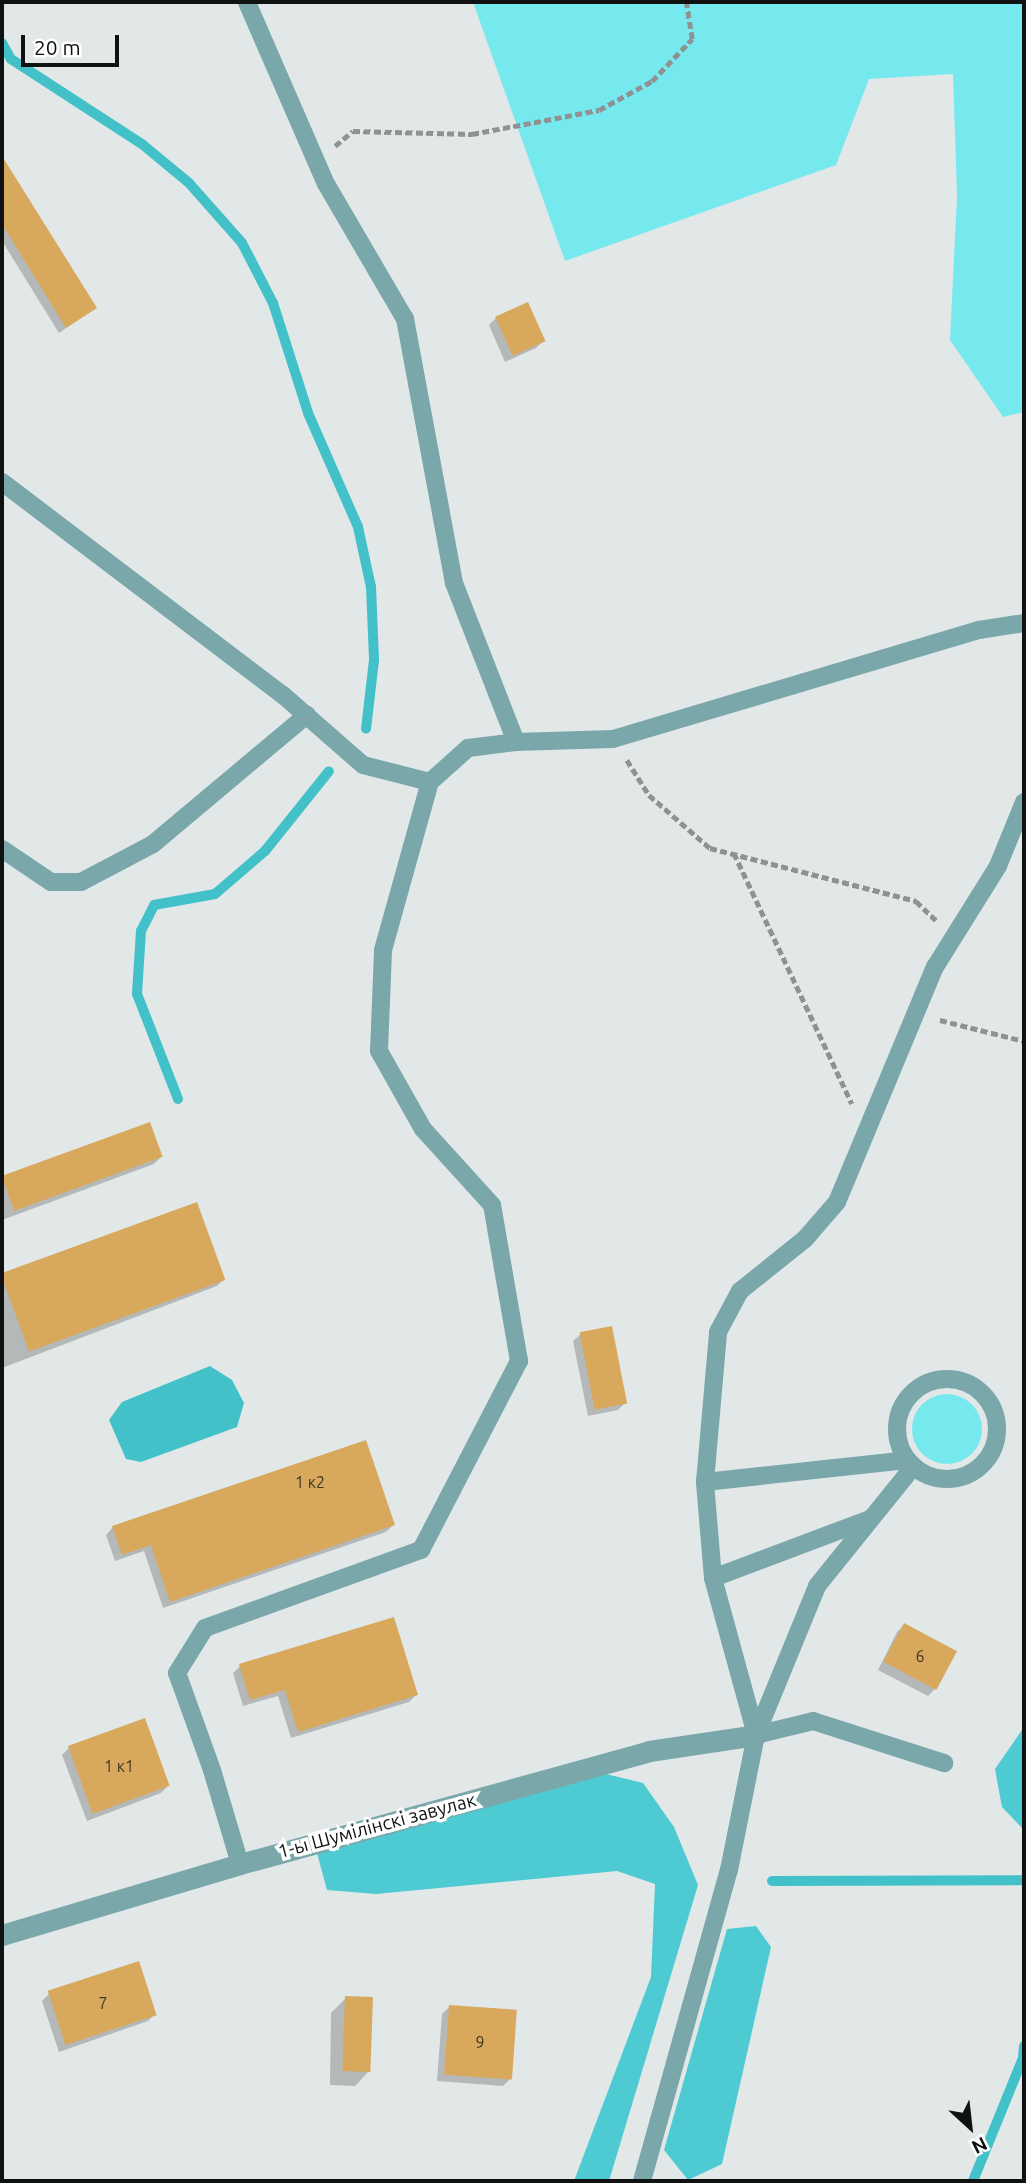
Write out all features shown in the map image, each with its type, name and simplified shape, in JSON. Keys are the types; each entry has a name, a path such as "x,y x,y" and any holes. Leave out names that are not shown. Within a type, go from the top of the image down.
{"street":[{"name":"1-ы Шумілінскі завулак","path":"2,1935 240,1864 649,1751 756,1735"}],"lane":[{"path":"247,2 326,184 405,319 454,583 516,742"},
{"path":"2,482 307,715 363,765 430,782"},
{"path":"240,1864 212,1770 177,1673 205,1628 421,1550 519,1361 492,1205 423,1129 379,1051 383,950 430,782 467,748 516,742 613,739 979,630 1024,623"},
{"path":"2,849 51,882 81,882 153,844 307,715"},
{"path":"756,1735 713,1578 705,1482 718,1332 740,1291 805,1239 837,1202 935,967 998,866 1024,802"},
{"path":"705,1482 911,1463 941,1479 960,1477 978,1468 991,1454 997,1435 995,1416 987,1398 972,1385 953,1379 934,1380 916,1389 904,1404 897,1422 899,1442 911,1463"},
{"path":"642,2181 729,1870 756,1735 817,1586 872,1518 911,1463"},
{"path":"713,1578 872,1518"},
{"path":"756,1735 813,1721 944,1763"}],"path":[{"path":"326,184 332,148 353,131 472,134 599,110 652,81 692,39 686,2"},
{"path":"613,739 649,795 710,848 916,901 954,937"},
{"path":"733,853 866,1133"},
{"path":"916,1014 1024,1041"}],"shaded area":[{"path":"473,2 1024,2 1024,412 1003,417 950,340 957,197 953,74 869,79 836,165 565,261"},
{"path":"210,1366 232,1380 244,1403 237,1427 141,1462 126,1459 109,1420 122,1402"},
{"path":"947,1394 966,1400 976,1410 982,1429 976,1448 966,1458 947,1464 928,1458 918,1448 912,1429 918,1410 928,1400"},
{"path":"1024,1727 1024,1830 1002,1807 995,1769"},
{"path":"602,1773 643,1783 674,1827 698,1885 609,2181 574,2181 651,1977 655,1884 617,1871 376,1894 327,1890 317,1853"},
{"path":"756,1926 771,1947 722,2164 688,2180 664,2150 727,1929"}],"building":[{"path":"2,156 97,308 66,328 2,224"},
{"path":"528,302 545,341 513,356 495,317"},
{"path":"150,1122 163,1157 14,1211 2,1176"},
{"path":"197,1202 225,1280 29,1351 2,1273"},
{"path":"612,1326 627,1404 595,1410 580,1332"},
{"path":"366,1440 395,1525 170,1602 151,1545 122,1555 112,1526"},
{"path":"394,1617 418,1695 298,1732 285,1690 250,1700 239,1664"},
{"path":"904,1623 957,1651 936,1690 883,1662"},
{"path":"145,1718 170,1786 93,1814 68,1746"},
{"path":"139,1961 157,2015 65,2045 48,1991"},
{"path":"345,1996 373,1997 370,2072 342,2071"},
{"path":"449,2005 517,2010 512,2080 444,2075"}],"waterway":[{"path":"2,43 11,59 142,144 189,183 242,243 273,303 308,413 358,527 371,587 374,660 366,729"},
{"path":"178,1099 137,994 141,931 154,905 215,894 265,851 329,771"},
{"path":"772,1881 1024,1880"},
{"path":"973,2181 1023,2058 1024,2046"}]}
